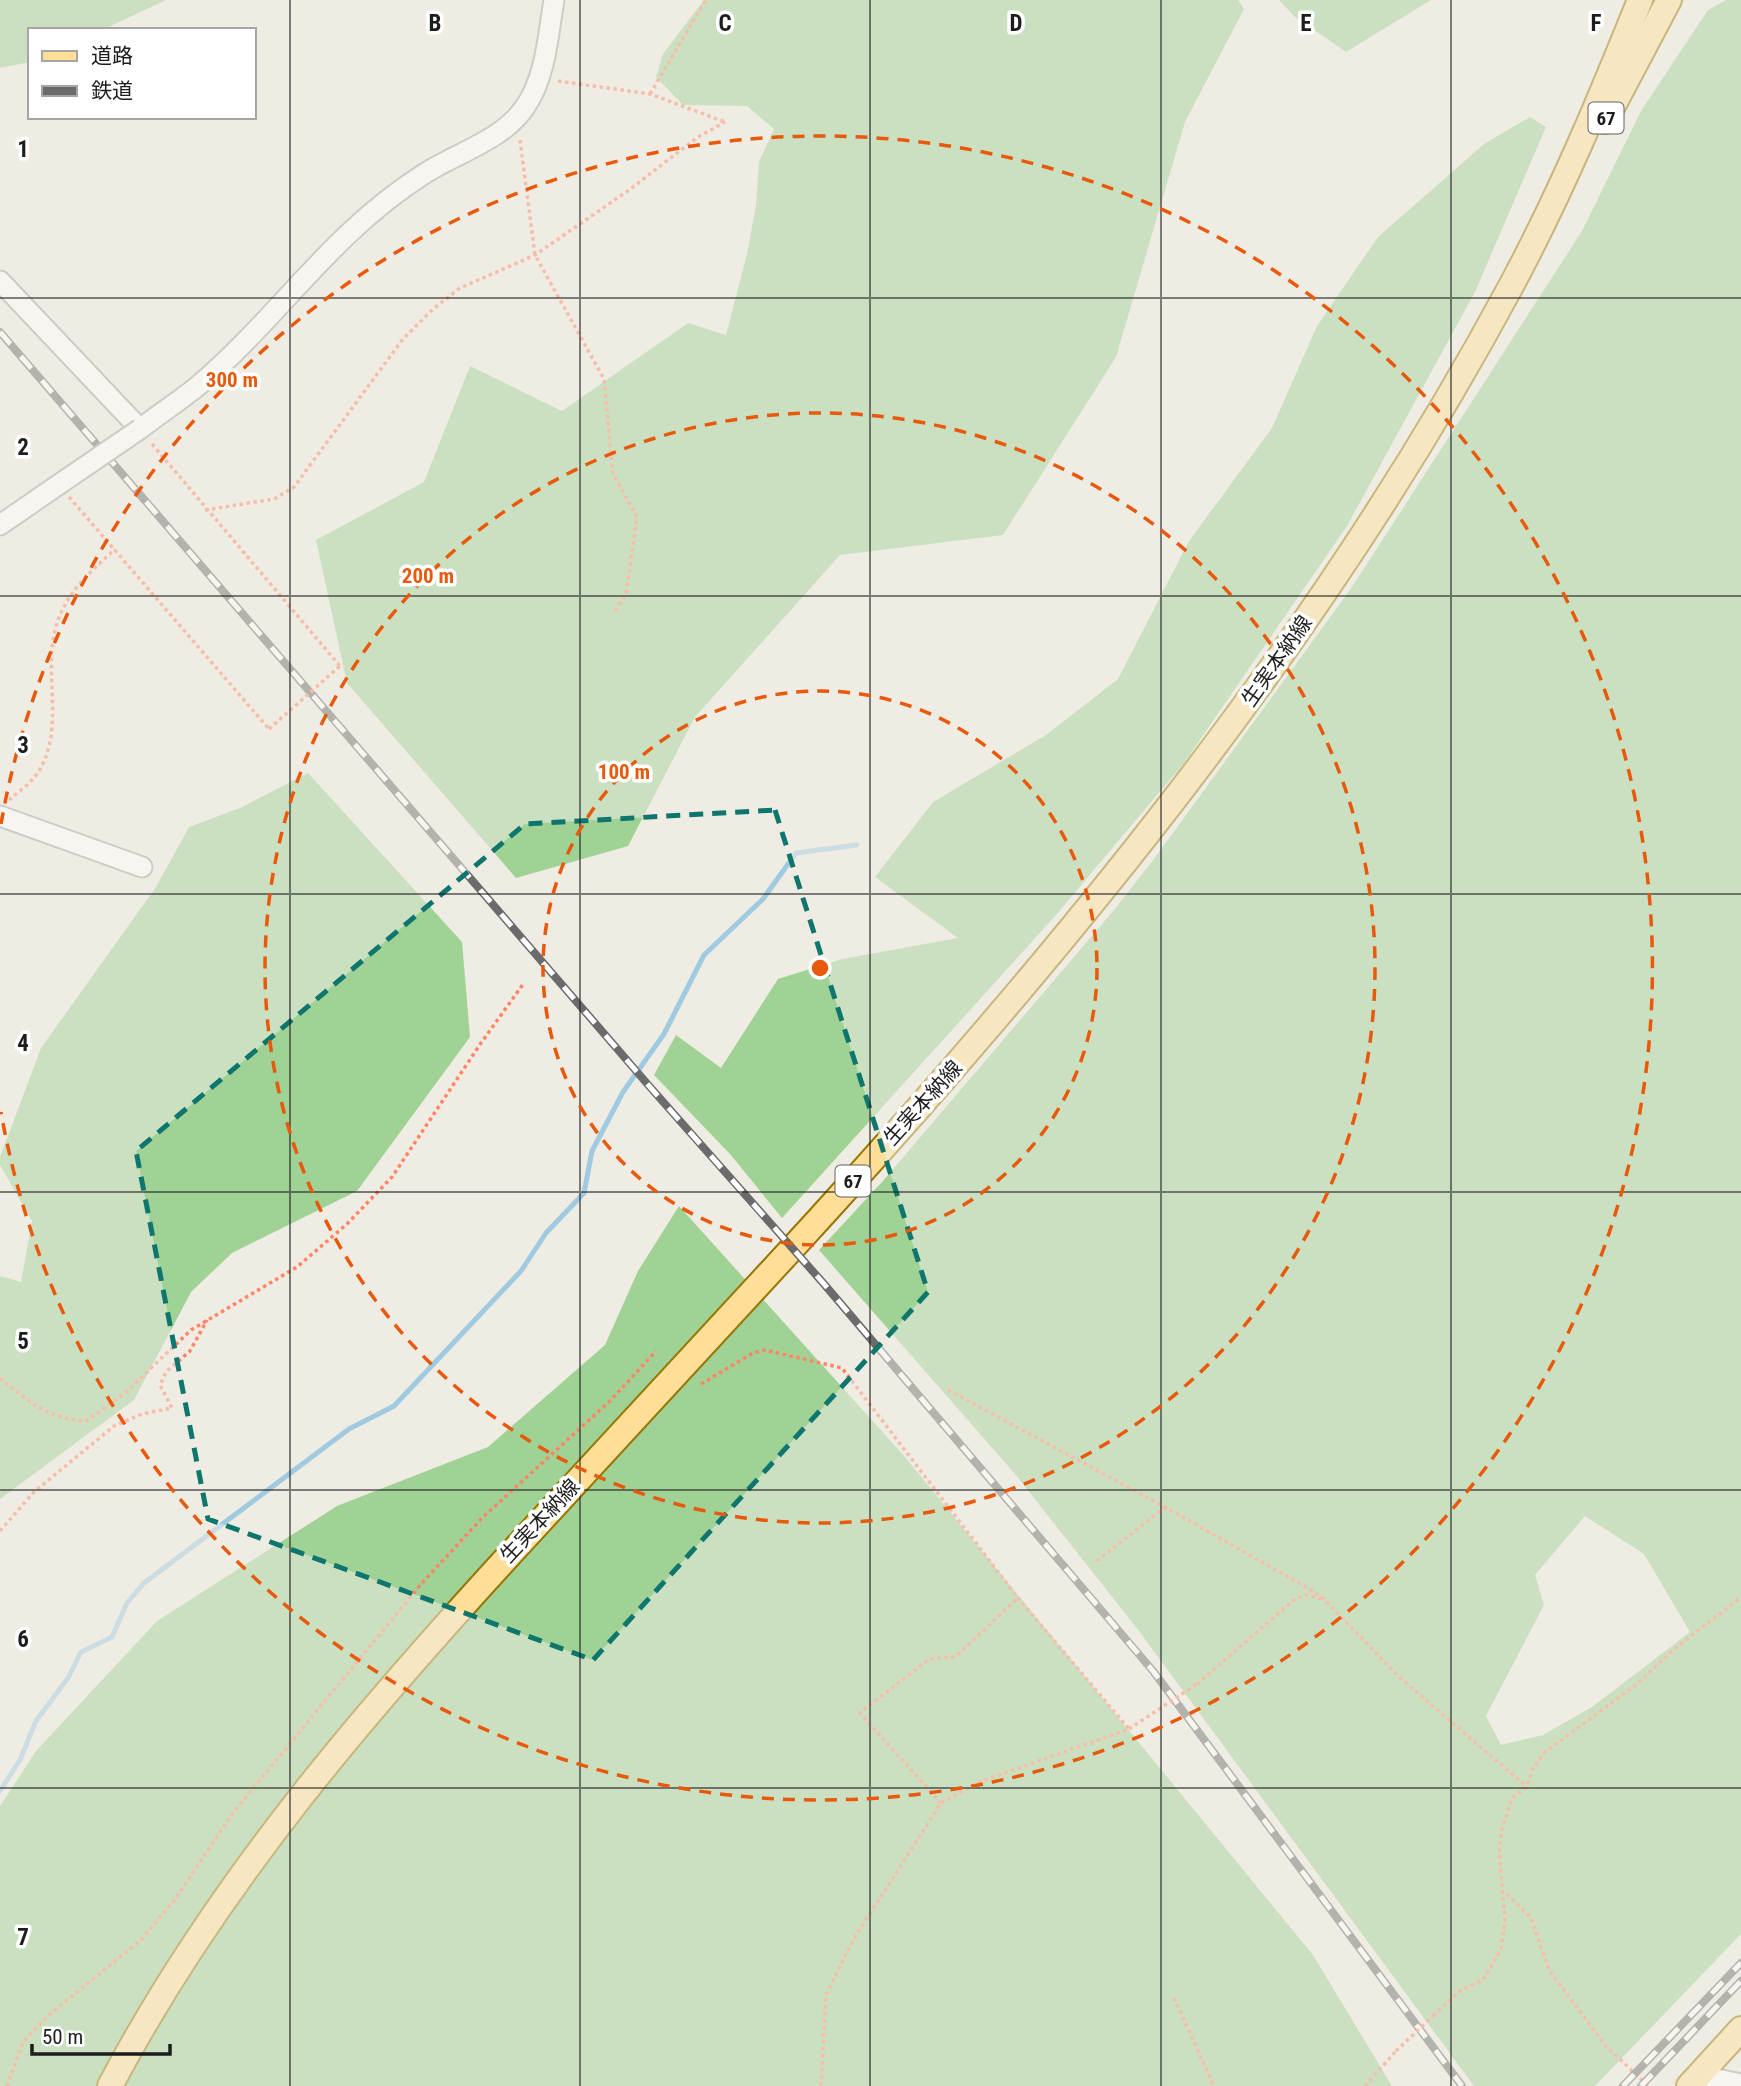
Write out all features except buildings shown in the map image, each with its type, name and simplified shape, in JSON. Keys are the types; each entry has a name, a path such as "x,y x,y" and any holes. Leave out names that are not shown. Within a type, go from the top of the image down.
{"main road":[{"name":"生実本納線","path":"110,2086 210,1921 261,1849 370,1711 975,1045 1202,766 1315,608 1453,389 1572,165 1640,0"},
{"name":"生実本納線","path":"1538,233 1617,100 1669,0"},
{"path":"1693,2081 1741,2029"}],"street":[{"path":"0,525 140,429 200,384 362,219 425,173 485,140 518,117 538,78 554,0"},
{"path":"0,281 140,429"},
{"path":"1,812 142,867"},
{"path":"1693,2081 1741,2084"}],"path":[{"path":"650,94 706,0"},
{"path":"205,510 274,499 294,487 402,339 433,309 460,288 534,255 629,190 698,137 725,122 650,94 538,78"},
{"path":"518,117 534,255 604,379 613,474 636,517 626,594 614,612"},
{"path":"58,485 269,729 340,666 205,510 140,429"},
{"path":"1,812 35,776 48,754 52,733 51,647 60,615 76,587 115,549"},
{"path":"0,1378 27,1401 56,1418 85,1422 125,1393 163,1354 209,1317 297,1268 347,1224 383,1186 424,1133 481,1042 524,983"},
{"path":"0,1531 34,1492 114,1426 142,1414 172,1408 160,1385 166,1372 190,1351 209,1317"},
{"path":"701,1384 753,1353 765,1350 842,1368 1018,1598 1129,1729"},
{"path":"7,2086 23,2042 50,2014 141,1940 175,1899 233,1813 422,1583 482,1518 611,1400 656,1351"},
{"path":"948,1390 1165,1507 1324,1599 1399,1677 1527,1787"},
{"path":"1097,1561 1165,1507"},
{"path":"821,2086 826,1995 853,1940 941,1803 979,1782 1129,1729 1197,1684 1295,1599 1306,1595 1324,1599"},
{"path":"1365,2086 1396,2051 1461,1990 1483,1980 1501,1949 1505,1893 1499,1853 1502,1829 1512,1798 1527,1787 1532,1770 1544,1753 1637,1684 1672,1651 1741,1597"},
{"path":"941,1803 860,1713 929,1659 955,1657 1018,1598"},
{"path":"1505,1893 1531,1918 1549,1970 1605,2045 1648,2086"},
{"path":"1174,1998 1214,2086"}],"highlighted area":[{"path":"775,810 928,1292 593,1660 208,1519 136,1151 525,824"}],"green space":[{"path":"0,0 166,0 106,28 28,28 28,62 0,68"},
{"path":"704,0 1238,0 1244,9 1185,122 1116,357 1003,535 840,555 695,717 628,846 516,878 347,683 316,540 424,482 470,366 562,411 688,323 726,335 747,254 756,205 759,162 774,129 747,106 683,105 656,77 663,54"},
{"path":"1279,0 1431,0 1346,52 1295,17"},
{"path":"1726,0 1741,0 1741,1934 1595,2086 1474,2086 1139,1631 1015,1474 819,1250 882,1182 1114,910 1352,587 1582,231 1641,111 1708,10","holes":["1585,1516 1644,1554 1690,1632 1592,1707 1543,1735 1501,1745 1486,1716 1544,1605 1535,1575"]},
{"path":"1530,117 1546,127 1475,292 1347,526 1184,763 1056,915 782,1218 730,1154 654,1075 676,1035 721,1068 778,979 842,959 958,938 875,877 933,802 1046,735 1118,679 1189,541 1272,428 1317,326 1378,237 1484,144"},
{"path":"308,773 462,942 470,1037 357,1191 232,1253 191,1292 134,1400 0,1499 0,1276 21,1282 32,1221 0,1165 0,1157 41,1048 156,887 189,827 240,808"},
{"path":"679,1206 905,1457 1313,1955 1392,2086 0,2086 0,1806 36,1751 157,1621 337,1506 488,1447 605,1345 638,1271"}],"waterway":[{"path":"0,1791 20,1760 36,1721 68,1678 81,1652 112,1637 127,1603 144,1583 349,1429 394,1406 521,1271 546,1233 584,1193 592,1151 623,1092 664,1034 704,955 763,899 796,853 857,845"}],"railway":[{"path":"0,332 650,1087 824,1284 1153,1671 1462,2086"},
{"path":"1623,2086 1741,1963"},
{"path":"1641,2086 1741,1981"}]}
